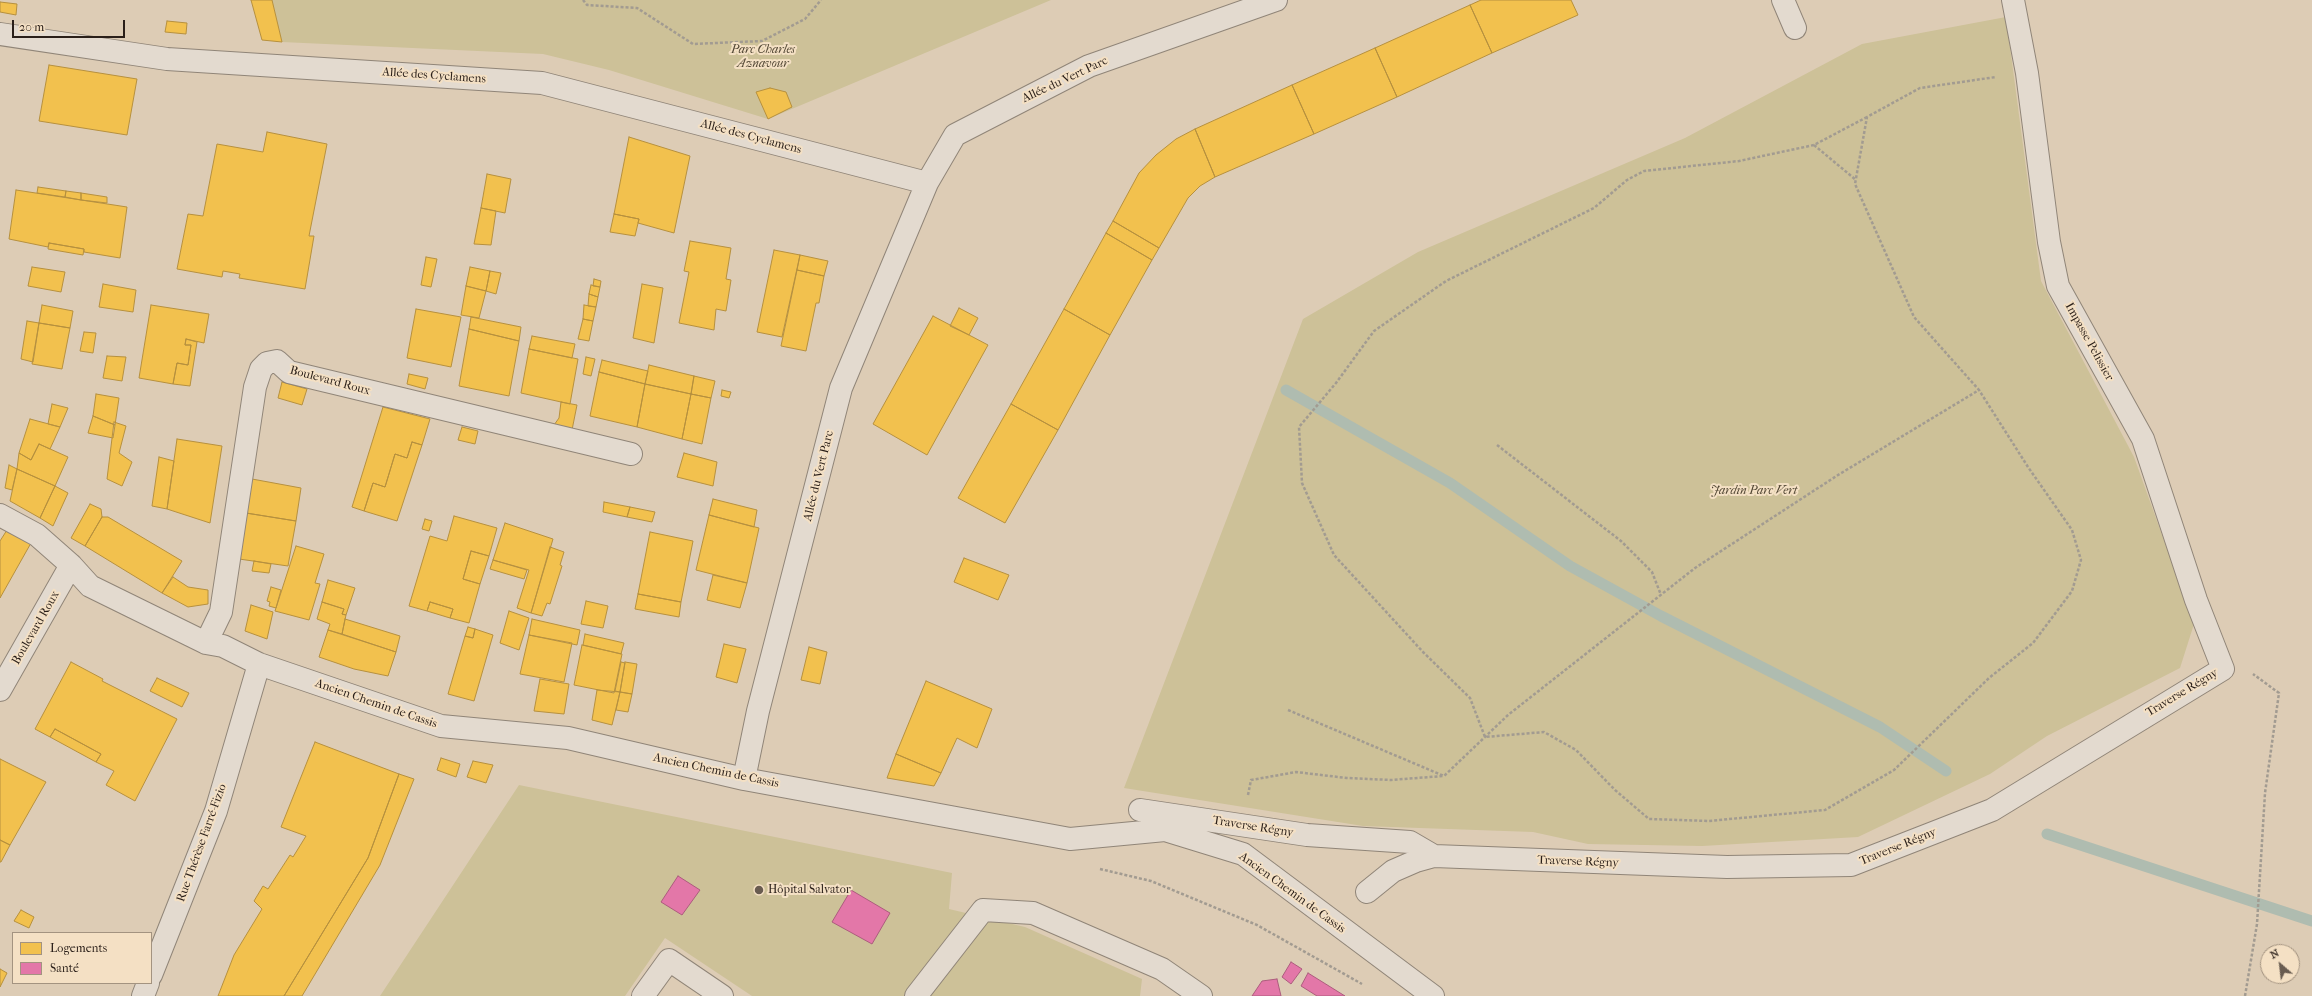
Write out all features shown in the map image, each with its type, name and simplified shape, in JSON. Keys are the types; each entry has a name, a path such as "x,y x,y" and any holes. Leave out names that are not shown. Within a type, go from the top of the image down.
{"street":[{"name":"Allée du Vert Parc","path":"744,779 758,712 841,388 927,183 955,135 1089,66 1276,0"},
{"path":"1782,0 1795,28"},
{"name":"Impasse Pelissier","path":"2012,0 2026,73 2049,242 2058,286 2143,439 2196,600 2223,669"},
{"name":"Allée des Cyclamens","path":"0,34 167,59 542,83 927,183"},
{"name":"Boulevard Roux","path":"206,643 221,612 255,387 260,369 267,363 277,362 289,372 631,454"},
{"name":"Ancien Chemin de Cassis","path":"0,515 37,535 71,565 90,586 206,643 223,646 259,664 441,726 568,738 744,779 1070,839 1165,830 1243,854 1433,996"},
{"name":"Boulevard Roux","path":"0,690 71,565"},
{"name":"Rue Thérèse Farré-Fizio","path":"152,972 216,811 259,664"},
{"name":"Traverse Régny","path":"1367,892 1393,871 1416,861 1434,856 1727,867 1851,865 1992,810 2223,669"},
{"name":"Traverse Régny","path":"1140,810 1307,835 1410,842 1434,856"},
{"path":"916,996 983,910 1033,913 1162,970 1201,996"},
{"path":"643,996 669,960 722,996"},
{"path":"143,996 148,984"}],"path":[{"path":"582,0 588,5 637,8 693,44 762,41 805,19 821,0"},
{"path":"1485,736 1470,698 1423,652 1334,555 1302,483 1299,427 1336,383 1374,331 1446,281 1594,208 1627,180 1644,171 1739,161 1814,145 1920,88 2026,73"},
{"path":"1485,736 1544,732 1576,750 1616,790 1648,819 1709,821 1825,810 1894,770 1984,683 2033,643 2072,591 2081,560 2072,530 2028,467 1979,390 1914,317 1855,184 1867,117"},
{"path":"1814,145 1856,180"},
{"path":"1251,780 1296,772 1347,778 1391,780 1444,776 1508,715 1695,568 1838,474 1979,390"},
{"path":"1497,445 1621,540 1652,572 1661,595"},
{"path":"2223,669 2254,674 2279,693 2265,793 2257,924 2245,996"},
{"path":"1288,710 1444,776"}],"green space":[{"name":"Parc Charles Aznavour","path":"272,0 1051,0 768,119 609,70 543,54 282,42"},
{"name":"Jardin Parc Vert","path":"2006,17 2041,281 2134,457 2194,624 2180,668 2047,736 1990,774 1858,837 1702,846 1588,844 1533,832 1363,826 1124,788 1303,319 1418,252 1685,138 1862,44"},
{"name":"Hôpital Salvator","path":"519,785 952,873 949,909 1025,927 1142,979 1140,996 752,996 665,938 625,996 380,996"}],"building: Logements":[{"path":"251,0 272,0 282,42 262,40"},
{"path":"1481,0 1571,0 1578,15 1492,53 1470,5"},
{"path":"0,2 17,4 16,15 0,12"},
{"path":"1470,5 1492,53 1397,97 1375,48"},
{"path":"167,21 187,23 186,34 165,32"},
{"path":"1375,48 1397,97 1314,134 1292,85"},
{"path":"49,65 137,79 127,135 39,121"},
{"path":"1292,85 1314,134 1215,177 1195,129"},
{"path":"770,88 786,92 792,107 768,119 756,92"},
{"path":"1195,129 1215,177 1200,186 1188,198 1159,248 1113,221 1139,173 1156,155 1176,139"},
{"path":"267,132 327,144 309,236 314,236 305,289 239,278 240,274 223,271 222,277 177,269 188,214 203,216 217,144 263,152"},
{"path":"629,137 690,156 674,233 638,223 639,219 614,214"},
{"path":"487,174 511,179 505,213 481,208"},
{"path":"38,187 66,191 65,197 37,193"},
{"path":"16,190 127,207 120,258 84,252 84,249 49,243 48,247 9,239"},
{"path":"66,191 81,193 81,200 65,197"},
{"path":"81,193 107,197 107,203 81,200"},
{"path":"481,208 496,211 491,245 474,244"},
{"path":"614,214 639,219 635,236 610,232"},
{"path":"1113,221 1159,248 1152,260 1106,233"},
{"path":"1106,233 1152,260 1110,335 1064,309"},
{"path":"690,241 731,248 726,279 731,280 726,311 716,309 714,330 679,323 689,272 684,271"},
{"path":"49,243 84,249 83,255 48,249"},
{"path":"774,250 800,255 782,337 757,332"},
{"path":"800,255 828,261 824,276 797,270"},
{"path":"426,257 437,259 431,287 421,285"},
{"path":"32,267 65,272 61,292 28,286"},
{"path":"470,267 490,271 486,291 466,286"},
{"path":"797,270 824,276 819,303 816,303 806,351 781,346"},
{"path":"490,271 501,273 496,294 486,291"},
{"path":"594,279 601,281 600,287 593,286"},
{"path":"103,284 136,290 133,312 99,307"},
{"path":"642,284 663,288 654,343 633,338"},
{"path":"591,285 600,287 598,297 589,294"},
{"path":"466,286 486,291 479,318 461,315"},
{"path":"589,294 598,297 596,307 588,306"},
{"path":"42,305 73,311 70,328 39,323"},
{"path":"151,305 209,314 204,343 186,339 185,345 191,345 188,365 177,363 173,384 139,378"},
{"path":"584,305 596,307 593,321 583,319"},
{"path":"959,308 978,318 969,335 950,326"},
{"path":"416,309 461,317 451,367 407,358"},
{"path":"1064,309 1110,335 1058,430 1011,404"},
{"path":"933,316 988,345 927,455 873,424"},
{"path":"471,317 521,327 519,341 469,329"},
{"path":"583,319 593,321 589,341 578,339"},
{"path":"27,321 39,323 33,362 21,359"},
{"path":"39,323 70,328 62,369 32,364"},
{"path":"469,329 519,341 509,396 459,386"},
{"path":"84,332 96,333 93,353 80,351"},
{"path":"532,336 575,344 572,358 529,349"},
{"path":"186,339 197,342 190,386 173,384 177,363 188,365 191,345 185,345"},
{"path":"529,349 578,359 570,404 521,393"},
{"path":"107,356 126,357 122,381 103,378"},
{"path":"586,357 595,359 591,376 583,374"},
{"path":"602,360 648,371 645,384 599,372"},
{"path":"649,365 694,376 691,394 645,384"},
{"path":"599,372 645,384 637,427 590,416"},
{"path":"409,374 428,378 425,389 407,384"},
{"path":"694,376 715,381 711,398 691,394"},
{"path":"282,382 307,389 302,405 278,398"},
{"path":"645,384 691,394 682,439 637,427"},
{"path":"722,390 731,392 729,398 721,396"},
{"path":"96,394 119,398 115,425 93,416"},
{"path":"691,394 711,398 702,444 682,439"},
{"path":"561,402 577,405 572,430 554,425 559,418"},
{"path":"52,404 68,408 60,427 48,424"},
{"path":"1011,404 1058,430 1005,523 958,498"},
{"path":"383,407 430,419 422,445 412,442 407,458 395,454 385,487 373,483 364,511 352,507"},
{"path":"93,416 115,425 113,438 88,433"},
{"path":"30,419 60,427 50,449 39,444 31,460 19,453"},
{"path":"114,422 126,426 119,453 132,462 122,486 107,479"},
{"path":"462,427 478,431 475,444 458,440"},
{"path":"177,439 222,446 210,523 167,509"},
{"path":"412,442 422,445 397,521 364,511 373,483 385,487 395,454 407,458"},
{"path":"39,444 68,457 55,486 17,469 19,453 31,460"},
{"path":"684,453 717,462 713,486 677,477"},
{"path":"159,457 174,461 167,509 152,506"},
{"path":"9,465 17,469 12,490 5,488"},
{"path":"17,469 55,486 40,518 10,501"},
{"path":"252,479 301,488 296,521 246,513"},
{"path":"55,486 68,493 53,526 40,518"},
{"path":"713,499 757,510 754,527 709,515"},
{"path":"604,502 630,507 627,517 603,512"},
{"path":"90,504 101,509 102,517 85,546 71,538"},
{"path":"630,507 655,512 652,522 627,517"},
{"path":"246,513 296,521 288,566 239,559"},
{"path":"709,515 759,528 747,583 696,570"},
{"path":"454,516 497,528 489,556 471,551 463,579 480,584 469,623 450,618 453,609 430,602 427,611 409,606 430,536 447,541"},
{"path":"102,517 108,517 182,561 162,593 85,546"},
{"path":"425,519 432,521 429,531 422,529"},
{"path":"505,523 553,539 531,613 517,608 529,570 493,560"},
{"path":"7,530 31,543 0,598 0,541"},
{"path":"650,532 693,541 681,602 638,594"},
{"path":"296,546 324,554 315,583 320,584 309,620 275,611"},
{"path":"550,547 564,552 560,565 562,566 550,604 547,603 542,616 531,613"},
{"path":"471,551 489,556 480,584 463,579"},
{"path":"964,558 1009,575 998,600 954,582"},
{"path":"493,560 527,570 524,579 490,569"},
{"path":"254,561 271,564 269,573 252,571"},
{"path":"713,575 747,583 740,608 707,600"},
{"path":"173,577 188,587 208,590 208,604 188,607 162,593"},
{"path":"328,580 355,588 346,615 342,614 344,609 322,602"},
{"path":"271,587 281,590 276,608 269,606 270,602 267,601"},
{"path":"638,594 681,602 679,617 635,609"},
{"path":"586,601 608,606 603,628 581,624"},
{"path":"322,602 344,609 342,614 346,615 342,634 328,630 330,624 317,619"},
{"path":"430,602 453,609 450,618 427,611"},
{"path":"251,605 273,612 267,639 245,631"},
{"path":"509,611 529,618 519,650 500,643"},
{"path":"345,619 400,636 396,652 342,634"},
{"path":"532,619 580,630 577,645 529,635"},
{"path":"468,627 475,629 473,638 465,636"},
{"path":"475,629 493,635 474,701 448,694 465,636 473,638"},
{"path":"328,630 396,652 388,676 354,669 319,657"},
{"path":"585,634 624,643 621,654 583,645"},
{"path":"529,635 572,643 564,682 520,674"},
{"path":"724,644 746,649 737,683 716,677"},
{"path":"582,645 622,654 614,693 574,685"},
{"path":"809,647 827,652 820,684 801,680"},
{"path":"71,662 103,679 102,681 177,719 135,801 106,785 114,771 96,762 101,754 55,729 50,737 35,729"},
{"path":"621,662 625,663 620,692 615,691"},
{"path":"625,662 637,664 632,694 620,692"},
{"path":"157,678 189,693 182,707 150,691"},
{"path":"540,679 569,684 564,714 534,711"},
{"path":"926,681 992,709 977,748 957,738 941,773 896,754"},
{"path":"597,690 620,692 612,725 592,720"},
{"path":"620,692 632,694 628,712 616,710"},
{"path":"55,729 101,754 96,762 50,737"},
{"path":"315,742 399,774 368,858 284,996 218,996 234,955 262,909 254,901 263,886 268,889 290,855 293,857 306,836 281,827"},
{"path":"896,754 941,773 934,786 887,778"},
{"path":"441,758 460,764 456,777 437,770"},
{"path":"0,759 46,782 10,845 0,840"},
{"path":"473,761 493,765 486,783 467,777"},
{"path":"399,774 414,779 380,865 302,996 284,996 368,858"},
{"path":"0,840 10,845 1,862 0,862"},
{"path":"21,910 34,917 29,928 14,921"},
{"path":"0,969 7,973 0,987"}],"building: Santé":[{"path":"678,876 700,890 682,915 661,902"},
{"path":"851,890 890,913 872,944 832,922"},
{"path":"1291,962 1302,969 1291,984 1282,977"},
{"path":"1308,973 1345,996 1317,996 1301,986"},
{"path":"1277,979 1281,996 1252,996 1262,981"}],"waterway":[{"path":"1286,390 1450,483 1570,566 1661,616 1880,727 1946,771"},
{"path":"2047,834 2312,921"}],"place":[{"name":"Hôpital Salvator","path":"759,890"}]}
